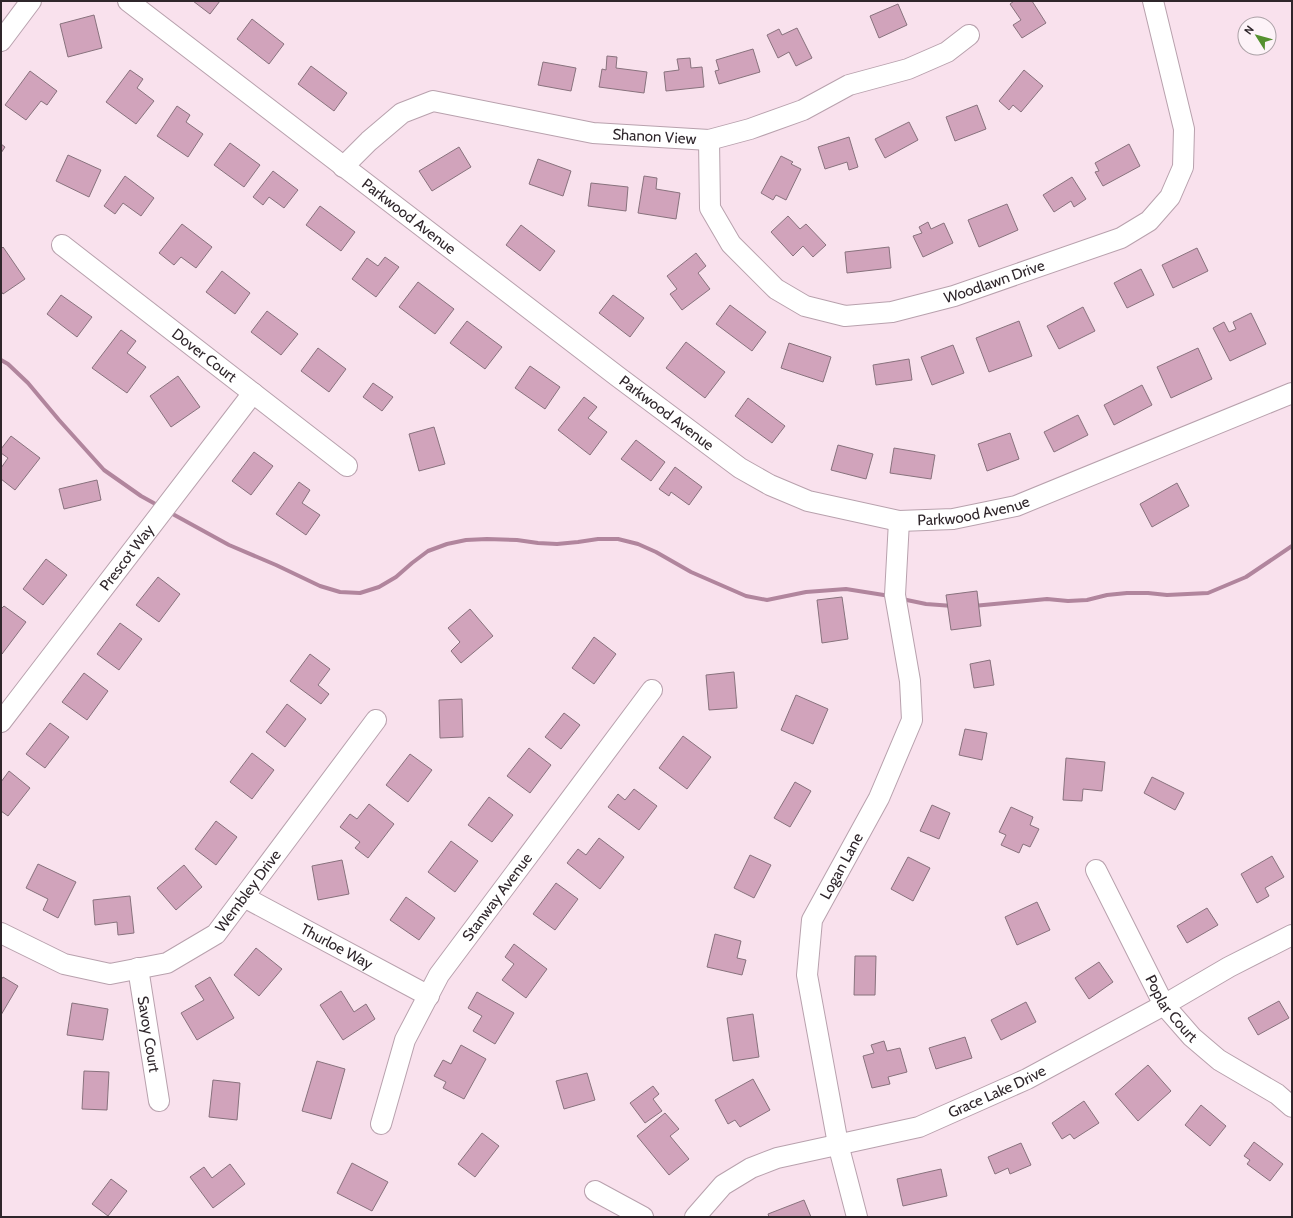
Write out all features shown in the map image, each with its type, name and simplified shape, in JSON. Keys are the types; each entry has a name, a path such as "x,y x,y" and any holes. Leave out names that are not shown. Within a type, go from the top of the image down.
{"street":[{"path":"1,41 31,1"},
{"name":"Parkwood Avenue","path":"128,1 343,167 740,468 770,485 808,501 899,521 953,519 1016,506 1292,393"},
{"name":"Woodlawn Drive","path":"709,140 710,208 731,244 776,289 805,306 845,316 892,312 954,296 1121,238 1149,222 1170,197 1183,167 1184,129 1153,1"},
{"name":"Shanon View","path":"343,167 369,141 402,113 433,101 593,133 709,140 750,129 803,110 850,85 908,69 947,52 969,35"},
{"name":"Dover Court","path":"62,245 347,466"},
{"name":"Prescot Way","path":"1,722 253,393"},
{"name":"Logan Lane","path":"857,1217 838,1144 807,975 812,920 879,798 912,720 910,681 895,595 899,521"},
{"name":"Stanway Avenue","path":"382,1124 405,1040 440,975 652,690"},
{"name":"Wembley Drive","path":"1,933 64,964 110,974 167,963 216,934 376,720"},
{"name":"Poplar Court","path":"1096,870 1164,1005 1192,1037 1219,1060 1278,1094 1292,1107"},
{"name":"Thurloe Way","path":"244,897 429,996"},
{"name":"Grace Lake Drive","path":"695,1217 723,1185 751,1168 777,1158 920,1127 1027,1079 1164,1005 1230,966 1292,935"},
{"name":"Savoy Court","path":"138,968 159,1101"},
{"path":"596,1191 643,1217"}],"building":[{"path":"193,1 220,1 210,14"},
{"path":"1014,1 1032,1 1046,23 1022,38 1013,25 1021,20 1010,4"},
{"path":"898,4 907,25 879,38 870,16"},
{"path":"94,15 102,48 68,57 60,24"},
{"path":"252,19 284,44 269,64 237,39"},
{"path":"797,28 812,58 796,66 789,52 778,58 767,35 779,29 782,35"},
{"path":"753,49 760,72 719,84 715,71 719,70 716,60"},
{"path":"607,56 617,57 616,68 647,72 644,93 599,87 602,69 606,70"},
{"path":"690,58 691,68 702,67 704,87 666,91 664,72 679,70 677,59"},
{"path":"543,62 576,68 571,91 538,85"},
{"path":"311,66 347,93 334,111 298,84"},
{"path":"130,70 143,79 137,88 154,101 136,124 106,102"},
{"path":"1024,70 1043,86 1021,112 1013,105 1009,110 999,101"},
{"path":"30,71 57,91 47,105 41,101 26,120 5,105"},
{"path":"977,105 986,129 955,141 946,117"},
{"path":"177,106 190,115 186,122 203,134 188,157 157,136"},
{"path":"909,122 918,140 885,158 875,139"},
{"path":"849,137 858,167 849,170 847,162 825,169 818,147"},
{"path":"230,143 260,165 244,187 214,165"},
{"path":"1,144 5,147 1,153"},
{"path":"1129,144 1140,166 1103,186 1095,172 1099,171 1095,163"},
{"path":"459,147 471,167 432,191 419,171"},
{"path":"68,155 101,170 89,197 56,181"},
{"path":"781,156 793,162 791,164 801,169 786,200 776,195 773,200 761,193"},
{"path":"538,159 571,171 563,196 529,184"},
{"path":"273,171 298,190 284,208 269,197 263,205 253,197"},
{"path":"125,176 154,198 141,216 123,203 115,214 104,206"},
{"path":"644,176 657,178 656,189 680,193 676,219 638,213"},
{"path":"1072,177 1086,199 1074,207 1071,201 1054,212 1043,195"},
{"path":"591,183 628,187 626,211 588,206"},
{"path":"1007,204 1018,230 979,247 968,220"},
{"path":"320,206 355,232 341,251 306,225"},
{"path":"788,216 800,229 806,224 826,245 813,257 803,246 793,256 771,232"},
{"path":"928,222 931,229 944,223 953,243 923,257 913,236 922,233 919,227"},
{"path":"182,224 212,247 196,268 181,257 174,265 159,253"},
{"path":"521,225 555,251 540,271 506,245"},
{"path":"3,247 25,279 3,294 1,291 1,249"},
{"path":"889,247 891,268 847,273 845,252"},
{"path":"1197,248 1208,271 1173,288 1162,265"},
{"path":"696,253 706,266 698,273 710,289 682,310 670,294 677,289 667,276"},
{"path":"385,257 399,267 376,297 352,279 367,258 378,266"},
{"path":"1141,269 1154,295 1127,308 1114,283"},
{"path":"222,271 250,293 235,314 206,292"},
{"path":"418,282 454,309 435,334 399,307"},
{"path":"61,295 92,317 77,337 47,314"},
{"path":"613,295 644,318 630,337 599,313"},
{"path":"730,305 766,332 752,351 716,324"},
{"path":"1083,307 1095,331 1059,349 1047,326"},
{"path":"267,311 298,334 281,355 251,332"},
{"path":"1251,313 1266,344 1230,361 1213,328 1224,322 1229,332 1236,329 1233,322"},
{"path":"467,321 502,347 485,369 450,343"},
{"path":"1019,321 1032,356 989,372 976,338"},
{"path":"121,330 136,341 127,353 146,367 127,393 92,368"},
{"path":"686,342 725,372 705,398 666,368"},
{"path":"789,343 831,357 823,382 781,368"},
{"path":"953,345 964,373 932,385 921,357"},
{"path":"318,348 346,369 329,392 301,371"},
{"path":"1198,348 1212,379 1171,398 1157,367"},
{"path":"909,359 912,380 876,385 873,365"},
{"path":"530,366 560,387 545,409 515,388"},
{"path":"178,376 200,407 171,427 150,396"},
{"path":"373,383 393,397 382,411 363,397"},
{"path":"1142,385 1152,405 1114,425 1104,405"},
{"path":"584,397 597,407 588,418 607,432 590,455 558,430"},
{"path":"748,398 785,426 772,443 735,416"},
{"path":"1078,415 1088,435 1054,452 1044,432"},
{"path":"434,427 445,464 419,471 409,434"},
{"path":"1010,433 1019,459 987,471 978,444"},
{"path":"11,436 40,458 15,490 1,479 1,468 8,458 1,453 1,449"},
{"path":"636,440 665,462 651,481 621,459"},
{"path":"838,445 873,454 866,479 831,470"},
{"path":"894,448 935,455 931,479 890,473"},
{"path":"254,452 273,466 251,495 232,481"},
{"path":"675,467 702,487 689,505 671,492 669,496 659,489"},
{"path":"97,480 101,500 64,509 59,489"},
{"path":"299,482 310,490 302,503 320,515 306,535 276,514"},
{"path":"1177,483 1189,506 1152,527 1140,504"},
{"path":"46,559 67,575 43,605 23,589"},
{"path":"158,577 180,594 159,622 136,605"},
{"path":"977,591 981,626 951,630 946,595"},
{"path":"842,597 848,639 822,643 817,600"},
{"path":"4,606 26,622 2,654 1,609"},
{"path":"470,609 493,636 461,663 451,651 460,642 448,628"},
{"path":"120,623 142,639 119,670 97,654"},
{"path":"594,637 616,654 594,684 572,668"},
{"path":"310,654 330,669 318,685 329,694 321,704 290,681"},
{"path":"990,660 994,685 974,688 970,664"},
{"path":"734,672 737,708 709,710 706,675"},
{"path":"84,673 108,691 87,720 62,702"},
{"path":"796,695 828,709 813,744 781,730"},
{"path":"462,699 463,737 440,738 439,700"},
{"path":"287,704 306,719 285,747 266,732"},
{"path":"564,713 580,725 561,749 545,737"},
{"path":"50,723 69,737 45,768 26,754"},
{"path":"965,729 987,733 982,760 959,755"},
{"path":"683,736 711,757 687,789 659,768"},
{"path":"529,748 551,765 530,793 507,776"},
{"path":"252,753 274,770 252,799 230,782"},
{"path":"410,754 432,770 408,802 386,785"},
{"path":"1066,758 1105,762 1102,791 1083,789 1082,801 1063,800"},
{"path":"9,771 30,788 8,816 1,811 1,782"},
{"path":"1152,777 1184,793 1175,810 1144,793"},
{"path":"795,782 811,791 790,827 774,818"},
{"path":"634,789 657,806 639,830 608,807 618,794 625,800"},
{"path":"489,797 513,815 492,842 468,825"},
{"path":"369,804 394,824 368,858 355,848 360,842 340,827 350,814 357,819"},
{"path":"932,805 950,813 939,839 920,831"},
{"path":"1011,807 1033,817 1030,825 1039,829 1030,847 1023,844 1019,853 1001,845 1006,835 999,832"},
{"path":"216,821 237,837 216,865 195,849"},
{"path":"599,838 624,857 600,889 567,863 578,849 586,855"},
{"path":"451,841 478,861 455,892 428,872"},
{"path":"750,855 771,865 754,898 734,888"},
{"path":"1272,856 1284,877 1265,888 1269,896 1257,903 1241,874"},
{"path":"908,857 930,868 913,901 891,889"},
{"path":"342,860 349,894 318,900 312,866"},
{"path":"38,864 76,882 58,918 43,910 48,899 26,888"},
{"path":"184,865 202,887 176,910 157,888"},
{"path":"556,883 578,899 555,930 533,914"},
{"path":"130,896 134,933 118,935 117,922 95,925 93,900"},
{"path":"406,897 435,918 419,940 390,920"},
{"path":"1037,902 1050,930 1017,945 1005,917"},
{"path":"1207,908 1218,925 1187,943 1177,926"},
{"path":"715,934 741,941 737,958 746,960 742,975 707,967"},
{"path":"514,944 547,969 526,998 502,980 514,964 505,957"},
{"path":"256,948 282,969 259,996 234,975"},
{"path":"855,956 876,956 875,995 854,995"},
{"path":"1099,962 1113,982 1089,999 1075,978"},
{"path":"3,977 18,986 1,1015 1,980"},
{"path":"210,977 234,1018 197,1040 181,1013 204,1000 195,986"},
{"path":"341,991 354,1012 366,1004 375,1019 343,1040 320,1005"},
{"path":"477,992 514,1013 495,1044 473,1031 482,1016 468,1008"},
{"path":"1279,1001 1289,1018 1258,1035 1248,1018"},
{"path":"1026,1002 1036,1022 1001,1040 991,1020"},
{"path":"72,1003 108,1009 103,1040 67,1035"},
{"path":"753,1014 759,1057 733,1061 727,1018"},
{"path":"965,1037 972,1058 936,1069 929,1048"},
{"path":"884,1041 887,1051 900,1048 907,1072 888,1077 890,1084 872,1088 863,1056 874,1053 871,1045"},
{"path":"461,1045 486,1059 464,1099 443,1088 446,1082 434,1076 443,1060 451,1064"},
{"path":"317,1061 345,1069 331,1119 302,1111"},
{"path":"1148,1065 1171,1091 1138,1121 1115,1094"},
{"path":"84,1071 109,1072 107,1110 82,1109"},
{"path":"587,1073 595,1100 564,1109 556,1081"},
{"path":"753,1079 770,1110 740,1127 735,1120 728,1124 715,1100"},
{"path":"213,1080 240,1083 237,1120 209,1117"},
{"path":"653,1086 659,1094 653,1099 662,1111 645,1123 630,1103"},
{"path":"1084,1101 1099,1123 1074,1139 1070,1134 1062,1139 1052,1123"},
{"path":"1201,1105 1226,1126 1210,1146 1185,1125"},
{"path":"665,1113 679,1129 670,1136 689,1159 669,1175 637,1136"},
{"path":"482,1133 499,1146 475,1177 458,1164"},
{"path":"1254,1142 1283,1164 1270,1181 1247,1164 1250,1160 1244,1156"},
{"path":"1021,1143 1031,1165 1010,1174 1008,1168 995,1174 988,1157"},
{"path":"352,1163 388,1182 372,1211 337,1193"},
{"path":"230,1164 245,1184 213,1208 190,1177 204,1167 212,1178"},
{"path":"941,1169 947,1196 903,1206 897,1179"},
{"path":"111,1179 127,1191 108,1216 92,1204"},
{"path":"804,1200 811,1217 769,1217 768,1214"}],"waterway":[{"path":"1,360 8,364 28,383 104,470 141,496 159,506"},
{"path":"169,512 229,545 320,586 340,592 360,593 379,587 396,577 428,551 447,544 466,540 517,540 557,544 598,539 618,539 638,544 656,552 691,572 746,596 767,600 806,592 846,589 890,596"},
{"path":"973,606 1047,599 1068,601 1087,600 1107,595 1127,593 1167,595 1208,593 1246,577 1292,546"},
{"path":"902,599 926,604 953,606"}]}
